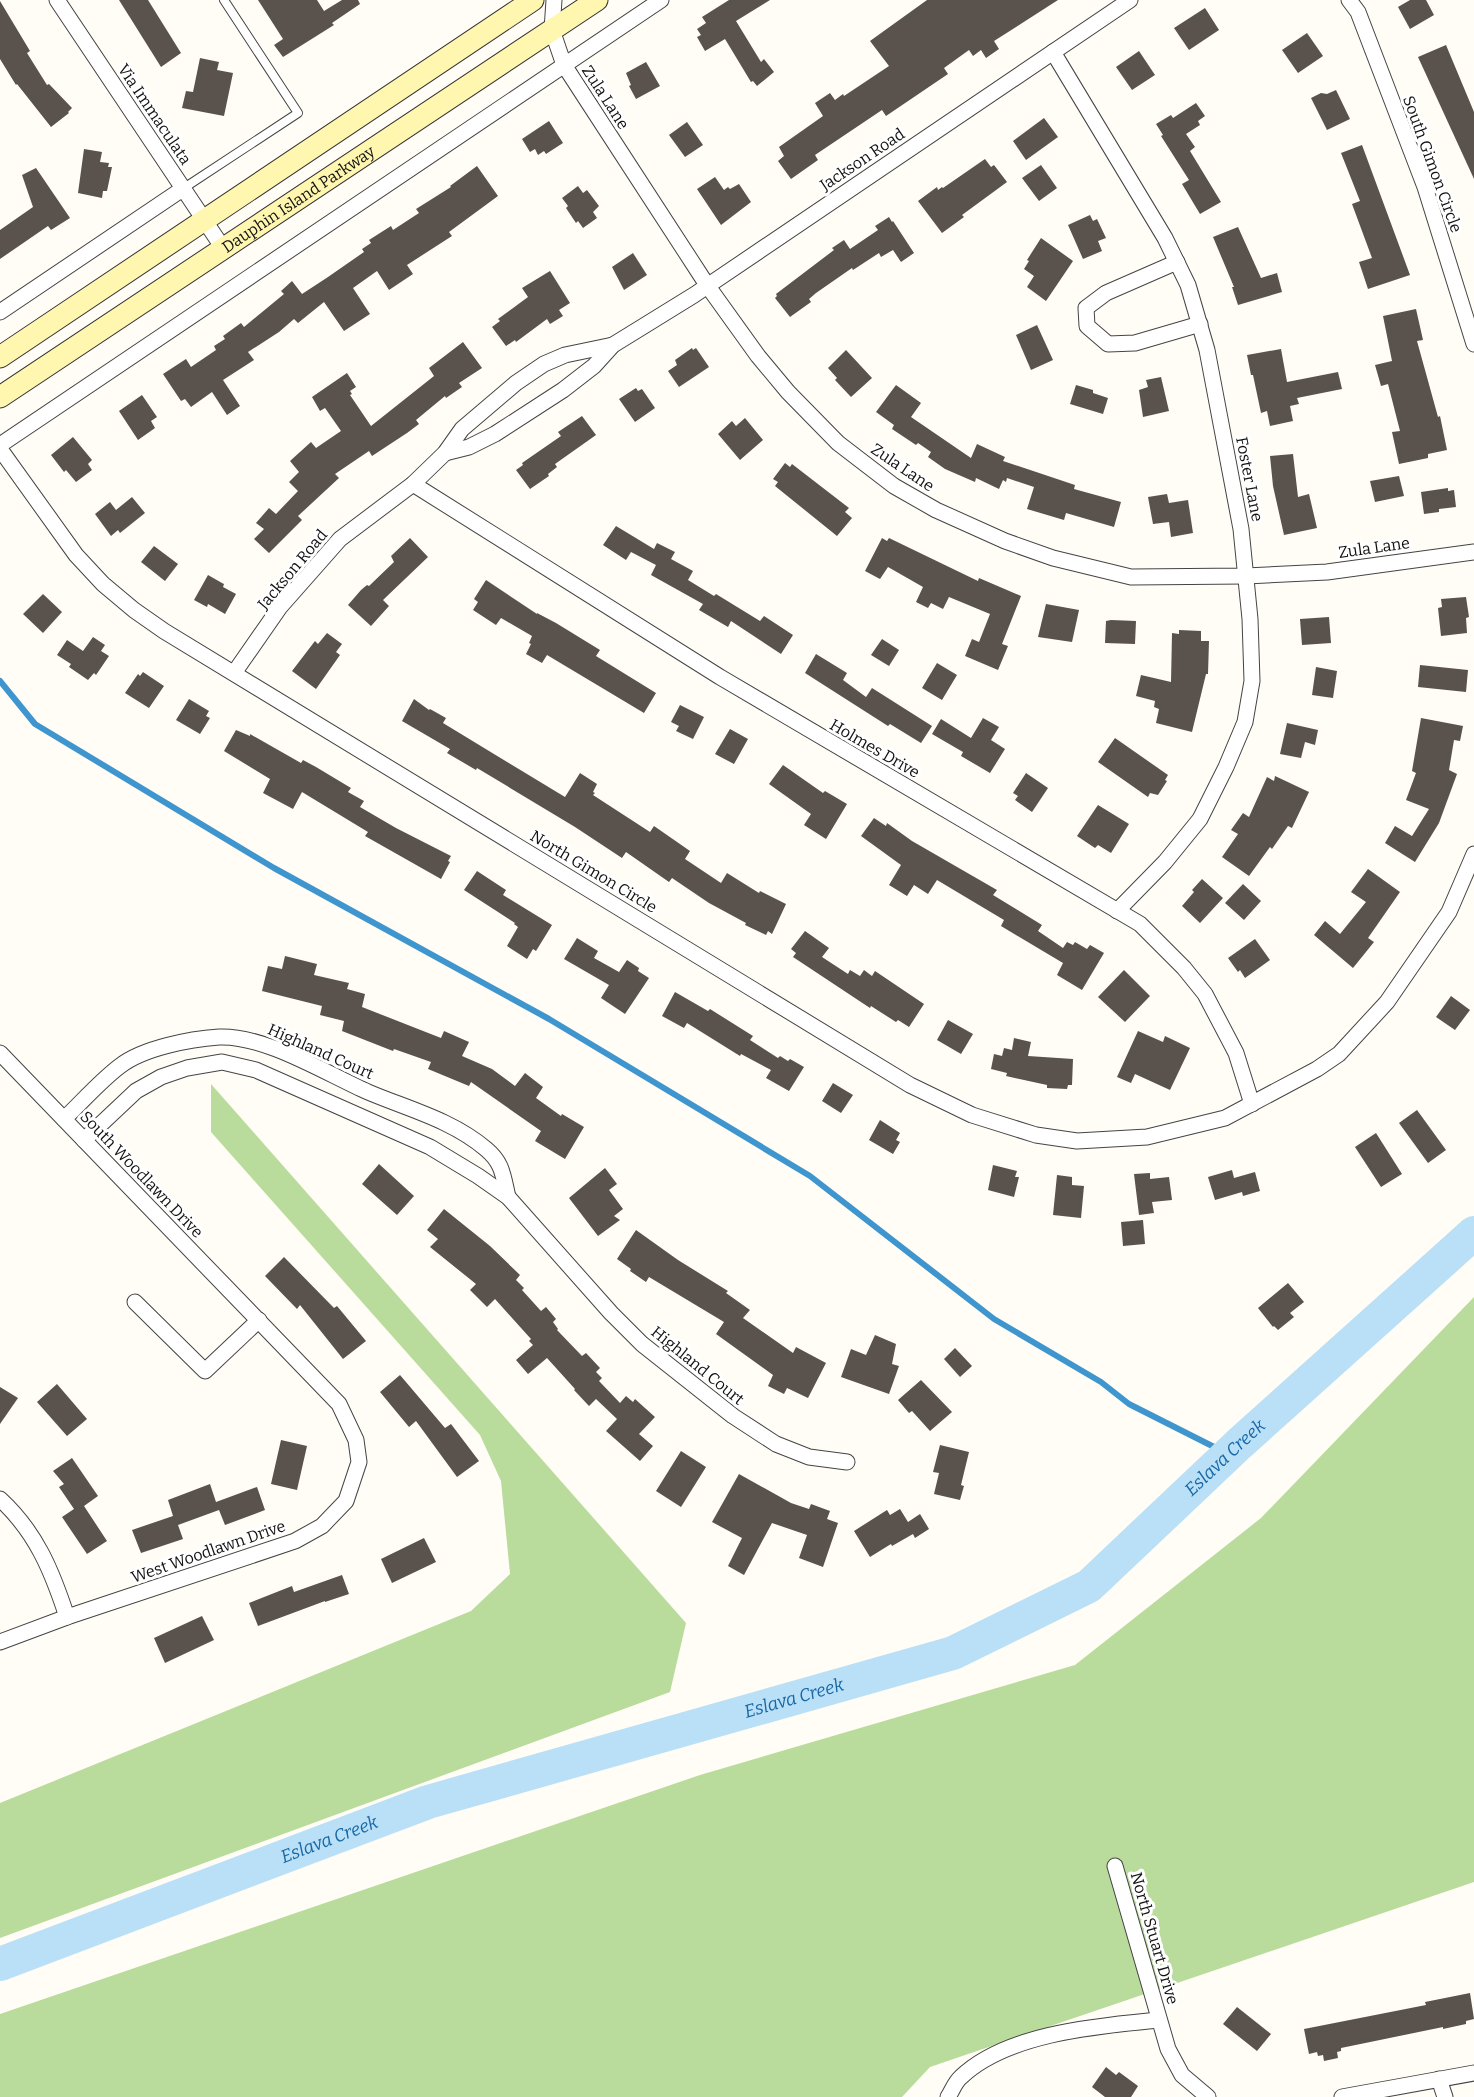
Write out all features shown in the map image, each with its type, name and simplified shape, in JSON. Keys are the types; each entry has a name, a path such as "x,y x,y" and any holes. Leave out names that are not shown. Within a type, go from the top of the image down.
{"main road":[{"name":"Dauphin Island Parkway","path":"0,357 533,0"},
{"name":"Dauphin Island Parkway","path":"0,397 597,0"}],"street":[{"name":"Via Immaculata","path":"57,0 223,248"},
{"name":"Zula Lane","path":"554,0 552,30 564,65 707,285 758,356 788,392 838,443 894,486 936,510 1005,541 1053,558 1131,577 1246,576 1327,572 1474,552"},
{"path":"0,447 661,0"},
{"name":"Jackson Road","path":"445,453 469,447 495,434 563,390 594,366 613,345 707,285 1130,0"},
{"name":"South Gimon Circle","path":"1349,0 1358,12 1425,187 1474,344"},
{"name":"Foster Lane","path":"1053,52 1165,237 1188,285 1207,350 1241,529 1250,619 1252,681 1245,722 1226,767 1200,819 1165,862 1117,911"},
{"path":"0,312 184,188"},
{"path":"1178,262 1106,293 1086,308 1087,326 1108,344 1135,343 1200,324"},
{"name":"Jackson Road","path":"234,674 280,607 340,539 412,484 445,453 462,429 516,383 544,364 565,355 613,345"},
{"name":"North Gimon Circle","path":"0,447 76,555 103,584 164,631 910,1085 972,1115 1036,1135 1077,1141 1147,1137 1225,1118 1317,1069 1339,1054 1387,1002 1449,912 1474,854"},
{"name":"Holmes Drive","path":"412,484 720,677 1140,924 1184,968 1205,994 1236,1053 1252,1104"},
{"name":"Highland Court","path":"64,1119 120,1065 143,1054 173,1044 221,1037 254,1041 366,1091 456,1127 487,1150 501,1165 508,1197"},
{"name":"South Woodlawn Drive","path":"0,1053 259,1320"},
{"name":"Highland Court","path":"84,1140 136,1091 161,1077 187,1068 222,1062 256,1070 430,1147 508,1197 611,1313 642,1344 733,1416 776,1444 809,1457 847,1462"},
{"path":"135,1302 205,1371 259,1320"},
{"name":"West Woodlawn Drive","path":"0,1641 295,1541 322,1526 346,1501 359,1462 356,1440 339,1404 259,1320"},
{"path":"0,1499 18,1516 39,1548 55,1580 67,1617"},
{"name":"North Stuart Drive","path":"1115,1866 1168,2049 1182,2075 1208,2097"},
{"name":"North Stuart Drive","path":"948,2097 959,2078 994,2053 1016,2045 1089,2027 1159,2020"},
{"path":"1342,2097 1474,2073"},
{"path":"1439,2079 1445,2097"}],"lane":[{"path":"184,188 298,113 224,0"}],"green space":[{"path":"211,1084 686,1623 670,1692 0,1938 0,1803 471,1611 510,1574 501,1481 480,1435 211,1132"},
{"path":"1474,1297 1474,1882 930,2067 902,2097 0,2097 0,2014 700,1775 1075,1665 1261,1518"}],"building":[{"path":"119,0 148,0 181,53 161,67"},
{"path":"258,0 317,0 324,11 342,0 358,0 360,4 332,23 334,25 283,57 274,45 283,39"},
{"path":"729,0 770,0 736,21 761,62 764,59 774,72 757,86 753,81 751,82 725,39 705,51 697,37 701,35 697,29 706,23 702,17"},
{"path":"927,0 1058,0 994,41 999,49 986,58 981,50 973,56 969,50 944,68 948,74 886,116 882,110 815,155 818,160 791,179 778,161 784,156 779,147 823,116 815,103 830,93 835,100 843,94 844,96 889,66 870,41"},
{"path":"1410,0 1426,0 1434,15 1410,29 1398,7"},
{"path":"0,1 30,51 27,53 47,85 49,84 72,108 51,127 16,85 0,59"},
{"path":"1205,8 1219,30 1189,50 1174,28"},
{"path":"1307,33 1323,56 1298,73 1282,50"},
{"path":"1446,45 1474,112 1474,179 1418,57"},
{"path":"1139,51 1155,75 1132,90 1116,67"},
{"path":"200,58 219,62 217,70 233,73 224,116 182,108 186,91 193,92"},
{"path":"646,62 660,86 636,99 629,86 631,85 626,73"},
{"path":"1336,90 1350,119 1327,130 1311,98"},
{"path":"1196,103 1205,116 1198,121 1200,125 1186,134 1195,147 1190,151 1221,202 1200,214 1182,184 1189,180 1156,124 1171,115 1173,118"},
{"path":"1044,118 1058,137 1026,160 1013,141"},
{"path":"549,121 563,143 546,154 544,151 538,155 535,149 530,152 522,139"},
{"path":"687,122 703,145 685,157 669,135"},
{"path":"1362,145 1410,275 1368,289 1359,262 1372,258 1352,204 1360,201 1341,153"},
{"path":"84,149 102,152 100,162 109,163 108,167 112,167 107,191 103,191 102,198 78,193"},
{"path":"985,159 991,167 994,165 1007,182 962,215 964,217 942,233 918,201 937,187 938,190 943,188"},
{"path":"1041,165 1057,188 1039,201 1022,178"},
{"path":"477,166 498,196 449,232 452,236 407,265 413,274 389,290 377,271 353,288 370,314 344,331 324,302 298,323 294,319 279,332 248,352 254,360 223,380 240,406 227,415 212,392 191,407 185,399 181,401 163,374 186,359 191,367 216,350 214,346 225,339 223,336 241,323 244,327 284,294 281,291 292,281 302,294 328,277 364,252 362,249 371,243 369,240 391,226 393,230 419,213 416,209 451,187"},
{"path":"36,168 70,218 51,230 48,226 0,259 0,230 33,207 22,175"},
{"path":"715,177 724,190 739,184 751,202 721,225 697,189"},
{"path":"578,186 583,193 587,190 599,206 593,212 597,218 583,228 578,221 576,223 562,198"},
{"path":"1090,215 1093,221 1097,219 1106,238 1098,241 1102,251 1083,259 1068,225"},
{"path":"889,217 914,253 901,262 893,250 881,257 879,253 853,270 852,268 816,293 809,299 811,302 790,317 775,298 776,294 834,250 832,248 844,240 850,249 878,230 875,226"},
{"path":"1238,227 1261,278 1277,273 1282,292 1238,305 1232,287 1234,287 1213,237"},
{"path":"1041,238 1073,261 1046,301 1027,287 1034,276 1024,269"},
{"path":"633,253 647,275 624,290 612,267"},
{"path":"550,271 570,303 559,310 563,316 550,324 547,319 516,342 515,340 506,346 492,327 500,321 498,319 528,297 522,288"},
{"path":"1416,309 1423,340 1417,341 1438,417 1440,416 1447,450 1428,454 1428,458 1399,464 1392,432 1400,431 1388,384 1381,386 1375,365 1392,361 1383,316"},
{"path":"1037,325 1053,360 1031,370 1016,335"},
{"path":"463,342 482,368 459,383 462,387 446,398 445,396 416,420 419,424 407,433 372,456 369,451 335,474 339,478 298,516 302,520 269,553 254,539 264,529 256,523 269,508 276,514 298,491 289,482 299,472 290,461 311,442 316,448 341,431 325,408 320,411 312,397 347,373 356,387 350,391 352,394 350,395 371,426 434,376 429,368"},
{"path":"692,348 693,350 696,348 709,367 679,387 668,371 677,365 675,360"},
{"path":"1281,349 1287,382 1338,372 1342,389 1297,398 1299,404 1290,406 1293,421 1270,426 1267,411 1261,413 1247,355"},
{"path":"846,350 872,378 851,397 835,380 837,378 828,368"},
{"path":"1161,377 1169,411 1143,417 1139,390 1148,387 1146,380"},
{"path":"896,385 921,403 911,417 971,458 977,444 1005,457 1003,461 1075,485 1074,489 1121,502 1114,527 1066,513 1064,520 1027,509 1034,487 1007,478 1006,482 1003,480 999,489 976,478 975,482 945,469 928,457 931,452 892,429 894,425 876,412"},
{"path":"1076,385 1108,398 1103,414 1070,404"},
{"path":"636,388 638,391 642,389 655,408 635,422 619,399"},
{"path":"142,395 157,417 151,421 155,428 138,440 119,411"},
{"path":"582,416 596,435 555,464 557,467 548,474 549,476 530,489 516,470 523,465 522,463 561,436 558,432"},
{"path":"745,418 763,440 740,460 718,434 732,421 736,426"},
{"path":"73,437 92,460 88,464 92,470 76,482 66,470 64,472 51,455"},
{"path":"1293,454 1298,497 1309,494 1317,528 1284,535 1273,486 1270,456"},
{"path":"785,463 790,467 792,464 849,508 845,512 852,518 837,536 775,486 778,482 773,479"},
{"path":"1399,476 1404,496 1375,502 1370,481"},
{"path":"1448,488 1448,491 1454,490 1456,507 1424,514 1421,492"},
{"path":"1167,494 1169,503 1188,500 1193,533 1171,537 1169,522 1153,524 1148,497"},
{"path":"132,497 145,513 120,533 118,530 111,536 95,514 110,502 116,510"},
{"path":"616,526 654,549 657,543 675,552 671,559 693,571 688,580 760,621 764,616 793,635 781,654 731,621 728,627 699,610 703,604 651,575 656,565 631,552 626,560 603,545"},
{"path":"410,538 428,557 383,600 389,606 371,626 348,605 361,590 369,586 394,562 391,556"},
{"path":"882,538 887,541 889,538 978,581 979,578 1021,596 1002,644 1008,646 998,670 965,656 972,639 979,642 990,614 949,597 943,609 931,603 928,608 916,602 923,587 888,567 880,579 865,571"},
{"path":"154,546 178,564 165,581 141,562"},
{"path":"208,575 236,594 225,614 208,604 207,607 194,600"},
{"path":"486,580 537,614 600,650 596,656 656,693 644,713 547,655 542,663 526,654 532,636 501,618 496,625 473,610 478,602 474,599"},
{"path":"43,594 62,612 43,633 23,614"},
{"path":"1466,597 1469,617 1466,618 1467,633 1441,636 1438,608 1442,607 1441,599"},
{"path":"1046,604 1079,610 1072,642 1038,637"},
{"path":"1329,617 1331,643 1302,645 1300,619"},
{"path":"1106,621 1136,621 1135,644 1105,643"},
{"path":"1179,630 1201,631 1201,641 1209,641 1208,674 1206,674 1192,732 1156,723 1159,709 1154,707 1155,701 1136,696 1141,675 1171,682 1172,633 1179,634"},
{"path":"327,633 342,644 336,652 340,655 316,689 292,671 315,641 318,644"},
{"path":"93,637 105,645 101,651 109,656 96,675 94,673 88,680 69,667 71,664 57,655 67,640 83,651"},
{"path":"882,639 899,650 889,666 871,655"},
{"path":"816,654 847,673 843,680 866,697 872,688 932,726 921,743 890,724 888,726 805,673"},
{"path":"937,663 957,675 942,700 922,688"},
{"path":"1420,665 1468,670 1466,692 1418,687"},
{"path":"1316,667 1337,671 1333,698 1312,695"},
{"path":"143,672 164,686 149,708 125,693 138,674 140,676"},
{"path":"189,699 209,711 206,716 210,718 200,734 176,720"},
{"path":"414,699 429,710 446,718 443,723 565,797 580,773 597,784 593,795 650,832 654,826 690,851 685,859 721,883 727,873 759,893 760,891 786,904 772,934 768,931 766,935 745,925 746,923 709,903 672,878 669,882 626,852 622,858 477,768 476,770 447,753 450,749 402,721"},
{"path":"680,705 704,717 693,739 676,731 679,726 671,722"},
{"path":"983,718 999,727 991,740 1005,749 990,773 961,756 963,752 932,734 941,719 971,738"},
{"path":"1421,718 1463,726 1460,741 1454,740 1449,770 1457,774 1439,823 1415,862 1385,843 1395,826 1412,836 1429,809 1406,800 1416,773 1412,771"},
{"path":"1287,723 1318,730 1315,745 1305,742 1301,758 1280,754"},
{"path":"730,729 748,739 734,764 715,754"},
{"path":"236,730 250,736 250,734 301,763 303,760 316,767 351,788 348,792 364,801 360,807 451,856 441,879 365,836 368,832 302,792 293,809 263,793 270,779 224,751"},
{"path":"1115,738 1168,775 1158,795 1150,793 1148,797 1098,762"},
{"path":"783,765 823,793 825,791 847,804 826,839 804,825 811,814 769,784"},
{"path":"1026,773 1048,788 1032,812 1015,800 1018,796 1013,793"},
{"path":"1275,776 1309,792 1292,828 1288,826 1249,876 1222,857 1238,834 1231,830 1243,813 1249,817 1267,777 1274,781"},
{"path":"1098,805 1129,824 1111,853 1098,845 1095,848 1077,836"},
{"path":"874,818 886,826 887,823 912,841 997,890 993,895 1042,925 1038,931 1063,948 1067,942 1073,945 1075,942 1087,949 1090,945 1104,953 1082,990 1057,975 1063,963 1001,926 1004,920 937,880 928,894 914,885 907,896 889,885 901,865 861,836"},
{"path":"1368,869 1400,892 1368,938 1374,942 1353,968 1314,935 1325,921 1340,934 1366,902 1351,892"},
{"path":"477,871 506,890 503,895 552,925 536,951 533,949 527,959 507,946 518,927 515,923 464,890"},
{"path":"1202,879 1223,898 1200,923 1182,906"},
{"path":"1243,884 1261,901 1244,920 1225,903"},
{"path":"805,931 829,948 822,957 848,974 850,970 860,976 864,970 872,976 875,971 924,1004 909,1027 898,1020 896,1022 871,1006 870,1008 793,957 796,953 791,949"},
{"path":"577,938 598,951 594,958 619,972 627,960 649,978 625,1014 601,998 609,985 564,959"},
{"path":"1255,939 1270,960 1245,978 1228,958"},
{"path":"285,956 317,964 314,975 349,983 347,989 365,994 362,1007 441,1038 444,1031 469,1042 462,1056 492,1069 515,1086 525,1073 543,1087 536,1098 561,1116 562,1114 584,1127 565,1159 535,1141 541,1131 471,1082 469,1086 428,1069 431,1062 394,1049 393,1051 342,1031 344,1021 320,1015 322,1006 262,991 268,966 282,969"},
{"path":"1124,970 1150,996 1125,1022 1098,997"},
{"path":"675,992 708,1011 710,1009 753,1036 750,1040 778,1058 780,1056 788,1061 790,1059 804,1067 789,1091 766,1078 771,1070 741,1054 740,1056 687,1023 684,1028 662,1016"},
{"path":"1451,996 1470,1010 1455,1030 1436,1017"},
{"path":"948,1020 973,1034 961,1054 937,1040"},
{"path":"1138,1031 1163,1042 1165,1036 1190,1048 1170,1090 1135,1074 1131,1083 1117,1077"},
{"path":"1014,1038 1031,1042 1028,1056 1073,1059 1072,1085 1068,1085 1067,1089 1047,1088 1047,1085 1006,1076 1007,1073 991,1069 994,1054 1002,1056 1004,1048 1012,1050"},
{"path":"833,1083 853,1095 841,1113 822,1101"},
{"path":"1417,1110 1446,1150 1428,1163 1399,1123"},
{"path":"880,1120 900,1133 896,1140 900,1142 893,1154 869,1140"},
{"path":"1376,1133 1402,1174 1381,1187 1355,1147"},
{"path":"379,1164 414,1196 397,1215 362,1184"},
{"path":"993,1165 1017,1171 1015,1177 1019,1177 1014,1197 988,1190"},
{"path":"605,1168 617,1184 609,1190 623,1209 614,1216 620,1220 598,1236 569,1198"},
{"path":"1232,1170 1234,1178 1255,1172 1260,1191 1243,1196 1242,1192 1215,1200 1208,1177"},
{"path":"1150,1173 1150,1179 1169,1177 1172,1200 1152,1202 1154,1213 1139,1215 1134,1174"},
{"path":"1057,1175 1072,1177 1072,1185 1084,1186 1081,1218 1053,1215"},
{"path":"444,1209 490,1246 520,1275 516,1280 524,1288 522,1290 541,1311 546,1307 556,1319 553,1322 557,1330 582,1356 586,1353 600,1368 596,1372 602,1378 599,1381 620,1403 626,1396 633,1402 635,1399 655,1417 639,1434 653,1446 640,1461 606,1431 617,1419 596,1399 589,1406 547,1358 528,1374 516,1360 533,1345 529,1341 531,1339 495,1299 487,1307 470,1290 476,1284 430,1247 438,1239 427,1230"},
{"path":"1143,1220 1145,1244 1123,1246 1121,1222"},
{"path":"636,1230 728,1291 726,1293 750,1310 743,1318 793,1353 796,1347 826,1363 808,1398 787,1388 784,1394 768,1386 773,1375 716,1334 724,1322 649,1277 646,1282 617,1259"},
{"path":"284,1257 334,1308 337,1306 366,1341 343,1359 300,1305 297,1309 265,1276"},
{"path":"1288,1283 1304,1302 1290,1313 1294,1317 1278,1330 1258,1308"},
{"path":"875,1335 896,1344 892,1364 899,1366 889,1394 841,1377 851,1349 866,1355"},
{"path":"955,1348 972,1366 960,1377 944,1359"},
{"path":"400,1375 445,1428 451,1424 479,1461 457,1477 416,1421 409,1427 380,1392"},
{"path":"921,1380 952,1412 930,1431 912,1411 909,1413 898,1400"},
{"path":"57,1384 87,1419 67,1436 37,1402"},
{"path":"0,1387 18,1398 0,1424"},
{"path":"281,1440 307,1446 297,1490 271,1484"},
{"path":"940,1445 969,1452 960,1500 934,1494 939,1473 933,1472"},
{"path":"681,1451 706,1467 681,1507 656,1491"},
{"path":"72,1458 98,1496 84,1506 107,1541 87,1554 62,1517 74,1509 59,1487 64,1484 53,1471"},
{"path":"739,1474 791,1503 809,1509 811,1504 830,1511 827,1519 838,1523 823,1567 799,1558 807,1535 772,1523 744,1575 728,1566 742,1538 712,1522"},
{"path":"210,1484 216,1502 257,1487 265,1510 225,1525 219,1510 178,1525 183,1539 141,1553 132,1530 173,1516 168,1500"},
{"path":"900,1509 908,1522 920,1514 929,1529 915,1538 913,1534 892,1546 891,1544 870,1557 854,1531 887,1510 890,1515"},
{"path":"424,1538 436,1562 392,1583 381,1559"},
{"path":"342,1575 349,1594 258,1626 249,1603 292,1586 294,1592"},
{"path":"202,1616 214,1640 165,1663 154,1638"},
{"path":"1470,1993 1474,2019 1466,2021 1466,2024 1341,2048 1341,2051 1337,2052 1338,2058 1324,2061 1323,2055 1318,2056 1317,2052 1309,2054 1304,2029 1426,2005 1425,2002"},
{"path":"1237,2007 1271,2034 1257,2051 1223,2024"},
{"path":"1106,2067 1116,2075 1119,2072 1138,2086 1131,2097 1105,2097 1092,2087"}],"waterway":[{"path":"0,681 35,724 274,868 549,1019 810,1176 994,1319 1101,1382 1129,1404 1228,1454"},
{"name":"Eslava Creek","path":"0,1964 428,1802 953,1653 1089,1586 1239,1444 1474,1233"}]}
